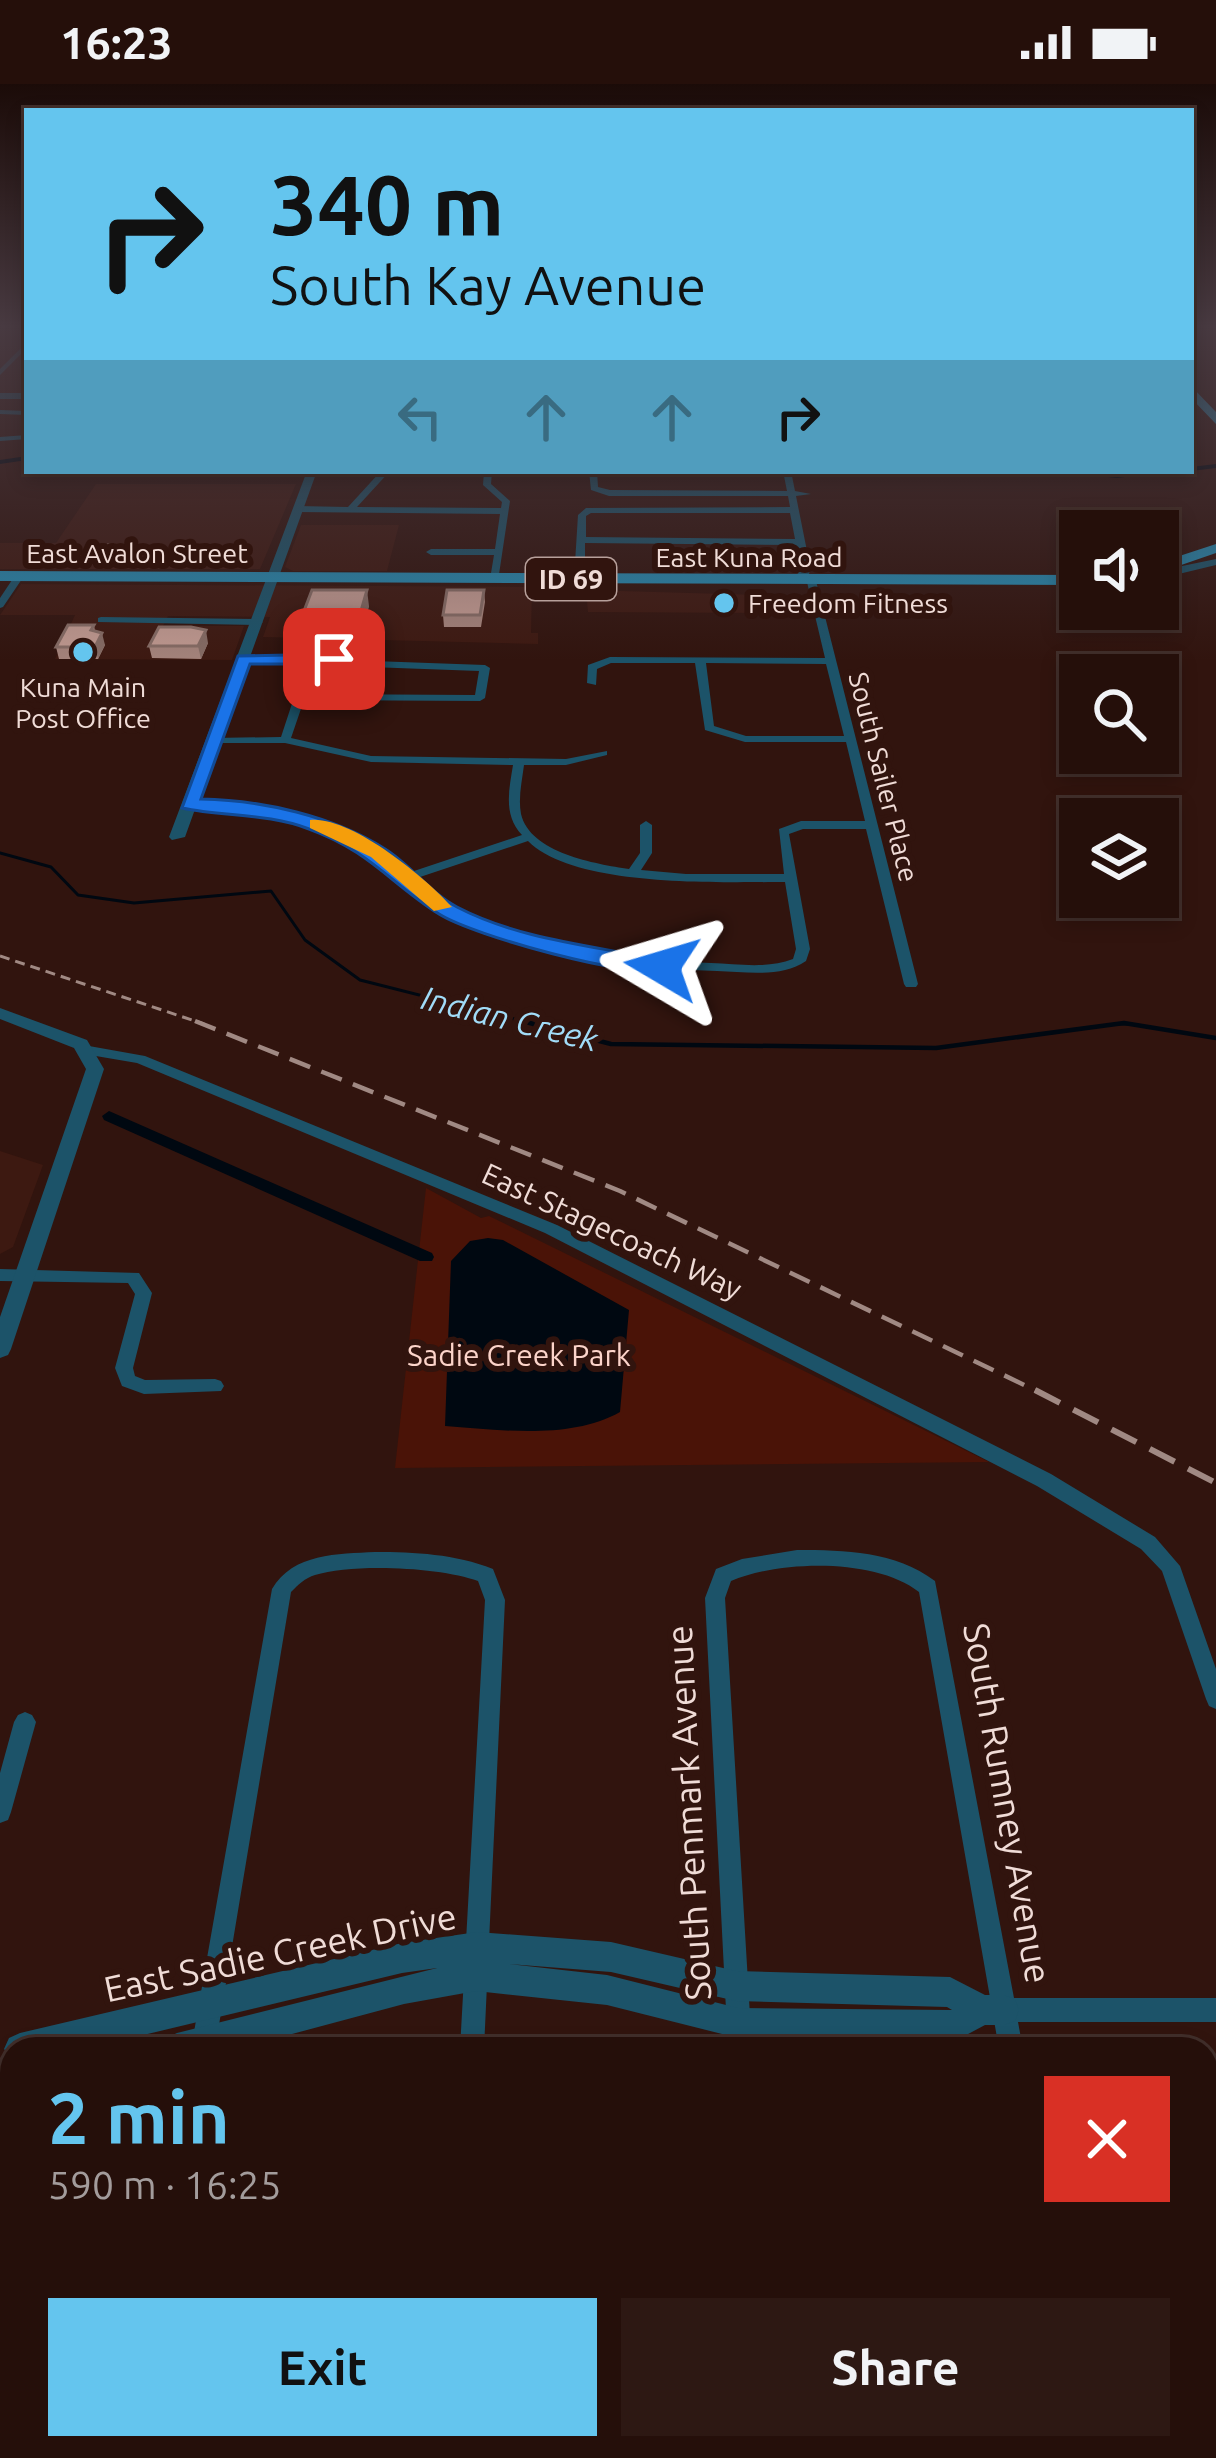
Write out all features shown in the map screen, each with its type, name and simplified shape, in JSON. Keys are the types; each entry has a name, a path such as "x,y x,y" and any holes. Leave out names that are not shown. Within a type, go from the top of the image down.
{"main road":[{"path":"1179,563 1216,548"},
{"name":"East Avalon Street","path":"0,576 274,578"},
{"name":"East Kuna Road","path":"274,578 1059,580"}],"street":[{"path":"177,837 311,474"},
{"path":"350,510 383,474"},
{"path":"488,474 487,485 504,497 506,511 495,579"},
{"path":"594,474 597,490 807,494"},
{"name":"South Sailer Place","path":"788,474 801,547 808,556 809,576 910,984"},
{"path":"637,493 637,533 643,538"},
{"path":"297,509 506,511"},
{"path":"580,563 587,511 794,510"},
{"path":"580,540 643,538 801,547"},
{"path":"431,552 500,552"},
{"path":"1179,568 1216,562"},
{"path":"0,605 19,576"},
{"path":"101,620 257,622"},
{"path":"244,659 485,668 480,698 300,697"},
{"path":"285,740 312,659"},
{"path":"700,661 706,722 718,733 745,739 848,739"},
{"path":"592,683 597,662 831,661"},
{"path":"213,741 285,740 371,759 566,762 603,753"},
{"path":"519,761 514,812 529,837 567,856 632,874 789,878"},
{"path":"189,804 233,805 313,823 378,853 448,911 590,957 662,967 778,967 799,961 803,949 783,837 787,828 870,825"},
{"path":"632,874 646,854 646,825"},
{"path":"405,878 529,837"},
{"name":"East Stagecoach Way","path":"0,1012 68,1036 89,1052 140,1059 319,1130 663,1282 1044,1480 1148,1543 1170,1566 1182,1589 1216,1699"},
{"path":"0,1349 95,1069 89,1052"},
{"path":"0,1275 124,1274 140,1281 144,1293 124,1368 128,1381 144,1387 215,1386"},
{"name":"South Rumney Avenue","path":"723,1575 752,1562 886,1562 919,1574 934,1599 993,2011 1005,2037"},
{"path":"199,2037 210,2006 278,1601 291,1578 321,1565 459,1564 486,1575 495,1600 473,2037"},
{"name":"South Penmark Avenue","path":"723,1575 715,1598 739,2036"},
{"path":"0,1812 25,1722"},
{"name":"East Sadie Creek Drive","path":"73,2037 402,1958 477,1962 611,1957 736,1986 950,1991 993,2011"},
{"name":"East Sadie Creek Drive","path":"231,2037 404,1989 477,1962 607,1990 739,2036 955,2026 993,2011 1216,2011"}],"shaded area":[{"path":"96,484 296,484 260,569 0,569 0,543 56,543"},
{"path":"301,525 399,525 387,571 293,571 285,567"},
{"path":"21,584 532,587 531,633 538,633 538,644 263,637 270,617 168,616 163,626 244,626 232,660 55,659 75,615 0,615"},
{"path":"586,590 760,595 763,613 588,612"},
{"path":"0,1151 43,1165 13,1247 0,1254"},
{"path":"503,1240 629,1310 620,1412 558,1430 445,1426 451,1261 470,1241"}],"green space":[{"name":"Sadie Creek Park","path":"426,1188 481,1218 489,1216 989,1462 395,1468"}],"building":[{"path":"108,545 125,545 118,557 100,557"},
{"path":"312,590 367,590 361,611 304,611"},
{"path":"447,590 484,590 480,615 443,615"},
{"path":"68,625 94,625 91,630 102,633 95,647 56,647"},
{"path":"159,627 206,630 198,646 149,646"}],"waterway":[{"path":"0,462 24,458"},
{"path":"1194,469 1216,466"},
{"path":"1093,474 1137,474"},
{"name":"Indian Creek","path":"0,853 51,867 78,895 134,903 271,891 305,940 360,980 534,1024"},
{"name":"Indian Creek","path":"522,1021 611,1044 936,1048 1116,1024"},
{"name":"Indian Creek","path":"1116,1024 1130,1024"},
{"name":"Indian Creek","path":"1116,1024 1130,1024"},
{"name":"Indian Creek","path":"1130,1024 1216,1038"},
{"path":"109,1116 426,1257"}],"railway":[{"path":"0,956 195,1021"},
{"path":"195,1021 204,1024"},
{"path":"195,1021 620,1191 1039,1392"},
{"path":"1035,1390 1039,1392"},
{"path":"1039,1392 1216,1483"}],"slow traffic":[{"path":"316,824 378,853 441,907"}],"place":[{"name":"Freedom Fitness","path":"724,603"},
{"name":"Kuna Main Post Office","path":"83,652"}],"route":[{"path":"334,659 244,659 189,804 266,810 313,823 378,853 448,911 590,957 662,967"}]}
